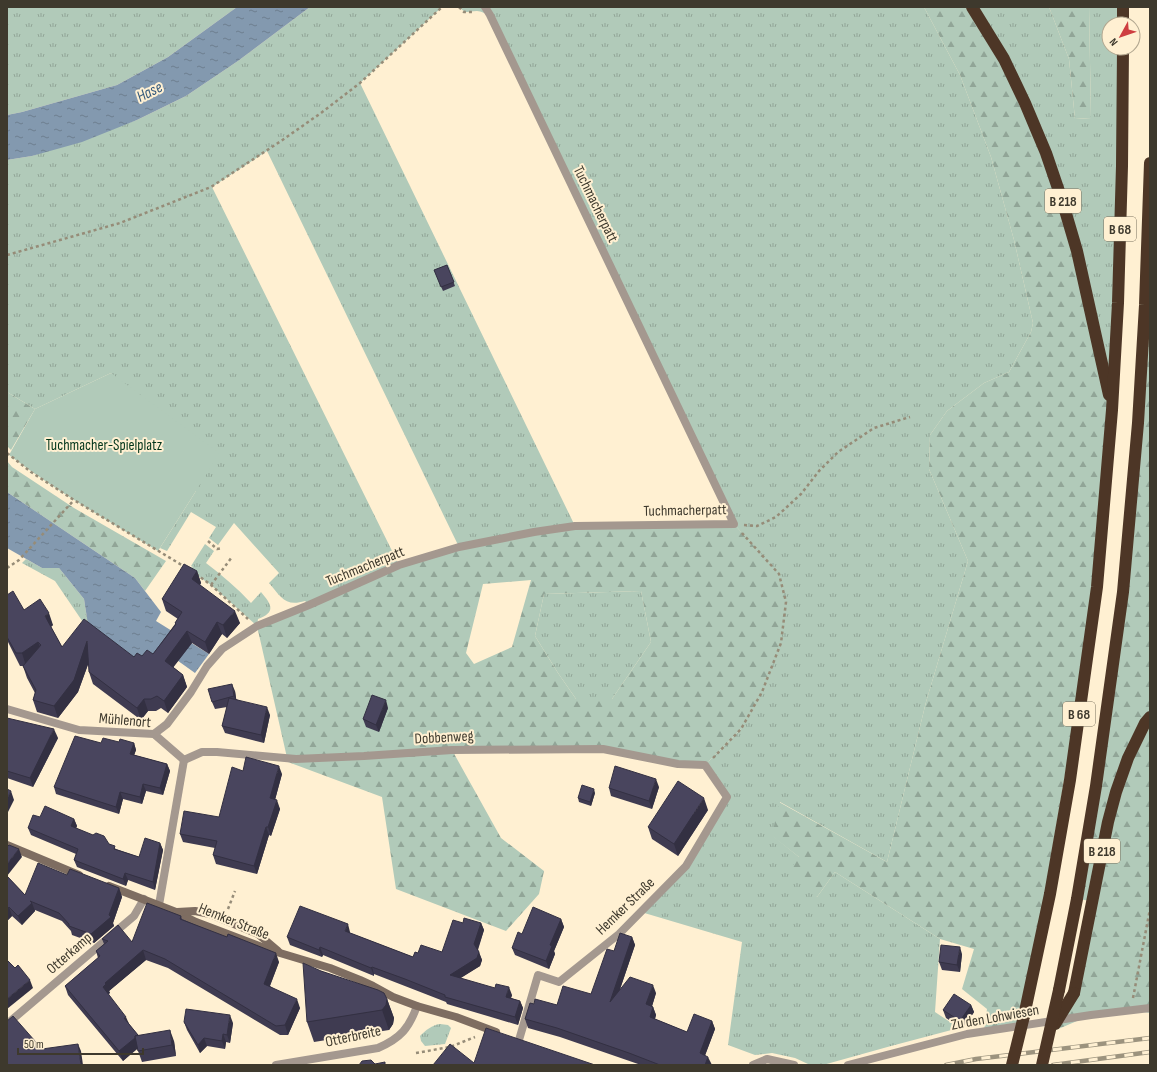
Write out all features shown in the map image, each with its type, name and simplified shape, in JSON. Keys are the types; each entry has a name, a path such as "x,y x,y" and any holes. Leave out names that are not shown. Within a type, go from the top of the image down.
{"highway":[{"name":"B 218","path":"972,7 1004,59 1025,103 1046,153 1078,251 1112,410"},
{"name":"B 68","path":"1012,1065 1050,894 1070,780 1097,587 1112,410 1118,304 1122,166 1123,56"},
{"name":"B 68","path":"1042,1065 1078,899 1096,786 1123,592 1138,423 1145,305 1150,162"},
{"name":"B 218","path":"1049,1033 1074,993 1108,822 1116,792 1128,758 1150,716"}],"main road":[{"path":"7,845 88,878"},
{"name":"Hemker Straße","path":"102,883 176,912 196,922 281,954 330,968 360,980 393,997 417,1006 456,1017 512,1038"},
{"name":"Hemker Straße","path":"302,960 317,973"},
{"name":"Hemker Straße","path":"374,997 393,997"}],"street":[{"name":"Tuchmacherpatt","path":"154,734 167,724 191,692 207,666 222,649 257,626 309,605 399,565 459,547 534,532 575,526 734,524 494,22 482,9"},
{"name":"Mühlenort","path":"7,709 79,730 154,734 184,760"},
{"name":"Dobbenweg","path":"184,760 202,752 296,759 452,750 603,749 678,764 705,765"},
{"path":"159,905 184,760"},
{"name":"Hemker Straße","path":"512,1038 538,975 559,982 619,934 686,866 727,797 705,765"},
{"name":"Otterkamp","path":"7,1024 134,916 144,899"},
{"name":"Otterbreite","path":"276,1065 378,1048 390,1043 402,1034 412,1019 417,1006"},
{"name":"Zu den Lohwiesen","path":"848,1065 967,1034 1092,1014 1150,1008"},
{"path":"753,1065 767,1059 794,1065"}],"path":[{"path":"7,255 120,222 212,187 281,141 360,83 442,7"},
{"path":"459,7 464,12 482,9"},
{"path":"734,524 757,526 776,517 801,494 819,471 838,452 874,428 910,417"},
{"path":"7,453 30,472 188,569"},
{"path":"7,568 19,560 74,500"},
{"path":"705,765 741,729 762,692 781,643 786,602 778,574 734,524"},
{"path":"208,541 217,549 222,548"},
{"path":"211,585 232,557"},
{"path":"178,563 180,559"},
{"path":"194,573 211,585 257,626"},
{"path":"1131,1010 1150,909"},
{"path":"416,1053 450,1047 477,1036 512,1038"}],"green space":[{"path":"7,7 237,7 168,57 117,85 7,115"},
{"path":"310,7 442,7 360,83 575,526 459,547 267,151 212,187 399,565 309,605 305,601 298,603 288,602 280,596 269,583 279,573 234,523 218,545 209,538 216,527 191,512 167,551 160,548 196,491 111,373 35,409 7,392 7,160 32,156 137,120 186,96 238,61"},
{"path":"459,7 924,7 960,75 991,157 1014,240 1033,323 1031,332 1009,372 984,383 947,411 930,435 929,469 968,561 926,702 887,862 780,802 773,836 799,857 817,897 835,872 940,939 935,1012 959,1028 823,1065 808,1064 795,1058 772,1053 755,1055 728,1045 742,942 641,912 686,866 727,797 705,765 741,729 778,574 734,524 490,15 479,11 466,12"},
{"path":"924,7 972,7 1046,153 1112,410 1097,587 1022,1027 984,1031 987,1009 962,989 974,949 940,939 835,872 817,897 788,873 799,857 772,836 779,802 887,862 926,702 968,561 929,469 930,435 947,411 984,383 1009,372 1031,332 1033,323 1014,240 991,157 960,75"},
{"path":"972,7 1049,7 1069,59 1075,119 1091,118 1089,7 1123,7 1123,16 1101,16 1101,56 1123,56 1112,410"},
{"path":"1049,7 1089,7 1091,118 1075,119 1069,59"},
{"path":"1150,163 1150,1013 1131,1010 1091,1015 1049,1033 1074,993 1092,901 1077,899 1123,592"},
{"name":"Tuchmacher-Spielplatz","path":"111,373 219,453 158,551 63,493 9,455 35,409"},
{"path":"7,392 35,409 11,450 7,446"},
{"path":"7,461 12,467 74,508 166,561 145,591 135,578 7,492"},
{"path":"734,524 779,574 786,602 781,643 762,692 741,729 705,765 603,749 452,750 501,838 544,871 539,894 506,931 396,889 382,797 288,762 257,626 399,565 459,547 575,526","holes":["531,580 512,647 474,664 466,653 483,584","641,591 651,642 612,699 576,699 535,636 544,594"]},
{"path":"205,544 214,551 206,563 218,572 251,603 261,592 270,604 270,611 268,614 258,619 257,626 211,585 188,569 193,567 191,566"},
{"path":"26,559 42,568 59,568 84,599 89,631 55,581 22,563"},
{"path":"641,591 651,642 612,699 576,699 535,636 544,594"},
{"path":"434,1025 448,1025 451,1028 445,1044 425,1046 421,1041 420,1036"}],"water":[{"name":"Hase","path":"237,7 310,7 238,61 186,96 137,120 82,142 32,156 7,160 7,115 117,85 168,57"},
{"path":"7,492 135,578 161,612 156,621 209,654 195,673 167,653 147,668 89,631 84,599 59,568 42,568 7,548"}],"building":[{"path":"447,265 454,282 441,287 434,270"},
{"path":"184,564 197,571 192,579 235,611 223,625 217,622 205,642 187,631 165,661 183,675 164,701 157,696 151,699 144,699 137,708 89,672 87,641 74,680 54,706 33,700 36,690 23,666 41,645 38,642 22,653 16,653 7,637 7,595 13,591 24,610 40,599 49,613 45,616 62,647 84,619 134,657 137,653 142,656 147,650 153,654 176,624 175,623 182,612 162,599"},
{"path":"232,684 234,696 212,702 208,689"},
{"path":"372,695 386,700 376,725 363,719"},
{"path":"229,698 267,707 261,735 222,726"},
{"path":"7,718 54,729 30,778 7,771"},
{"path":"75,736 101,743 103,738 119,742 120,739 134,743 130,754 167,764 160,788 143,784 140,797 120,792 116,807 54,787"},
{"path":"246,757 279,766 270,798 277,800 268,827 266,827 254,866 213,855 217,841 180,834 184,811 219,817 232,767 243,771"},
{"path":"615,766 656,779 649,801 609,788"},
{"path":"678,781 704,798 674,844 648,827"},
{"path":"582,785 594,789 590,802 578,798"},
{"path":"7,789 11,791 7,799"},
{"path":"45,806 74,819 71,826 93,835 96,833 104,836 109,844 115,846 114,849 139,857 145,838 160,843 153,882 125,873 123,879 74,860 78,849 28,828 33,815 40,817"},
{"path":"9,845 19,849 7,864 7,847"},
{"path":"38,863 67,875 70,869 119,888 109,915 111,917 91,934 69,926 69,924 59,913 30,901 32,903 18,916 9,907 7,909 7,876 25,895"},
{"path":"147,903 181,916 180,919 227,937 228,934 276,953 264,984 297,999 285,1025 276,1026 165,959 143,950 105,983 106,984 103,987 126,1017 124,1018 138,1035 119,1051 65,986 100,956 96,951 108,941 102,939 118,925 132,942"},
{"path":"300,906 348,924 345,931 413,957 415,952 418,953 421,945 442,952 453,920 463,923 464,918 481,923 474,944 479,952 477,958 450,975 495,988 496,984 509,987 506,997 520,1001 515,1017 445,997 445,995 405,979 372,967 371,968 320,947 319,950 287,937"},
{"path":"533,907 561,919 550,945 552,946 546,961 512,948 518,932 522,934"},
{"path":"620,933 632,937 610,1002 630,977 653,985 646,1004 653,1007 650,1017 687,1032 694,1014 712,1021 700,1053 708,1057 705,1065 660,1065 557,1028 525,1019 530,1003 534,1004 535,999 557,1005 563,986 591,994 607,949 614,951"},
{"path":"941,945 960,947 957,965 939,962"},
{"path":"7,960 15,968 18,965 30,980 7,999"},
{"path":"303,963 321,971 384,993 387,999 386,1005 382,1010 307,1022"},
{"path":"954,994 971,1005 960,1021 943,1010"},
{"path":"186,1009 230,1015 227,1035 223,1034 222,1041 204,1038 198,1045 184,1022"},
{"path":"13,1016 42,1049 78,1044 81,1065 7,1065 7,1021"},
{"path":"486,1028 595,1065 433,1065 450,1044 474,1063"},
{"path":"170,1030 172,1045 138,1051 135,1036"},
{"path":"371,1060 375,1064 385,1062 385,1065 359,1065 362,1061"}],"railway":[{"path":"946,1065 976,1059 1150,1038"},
{"path":"1053,1065 1150,1052"}]}
